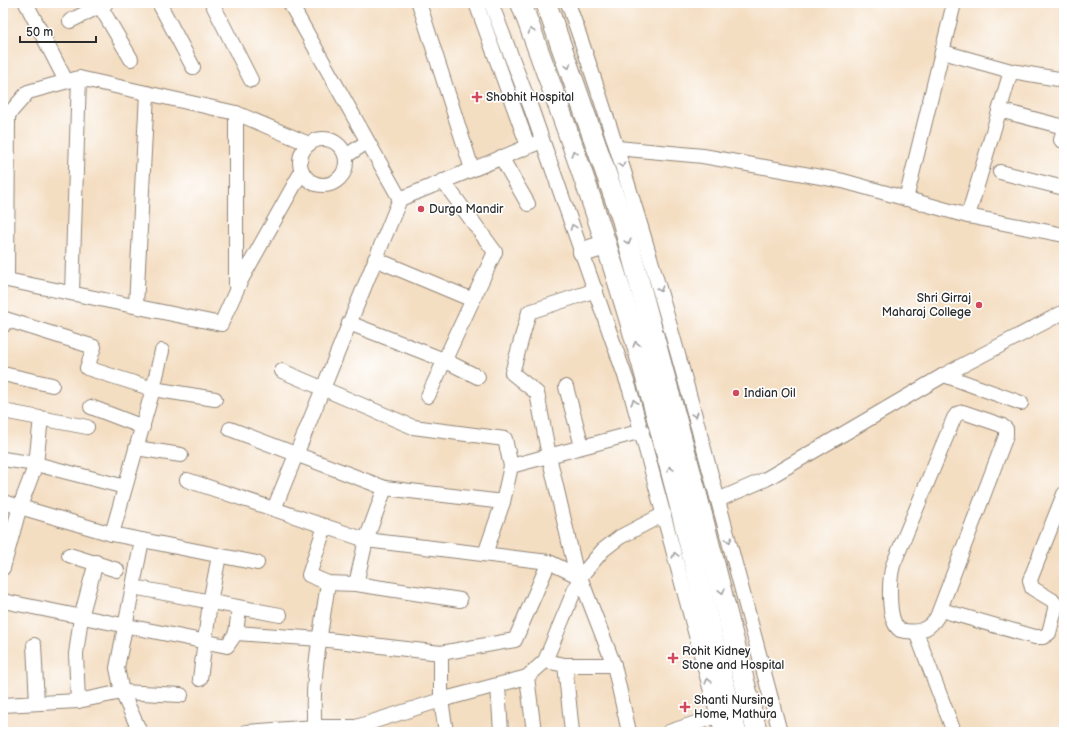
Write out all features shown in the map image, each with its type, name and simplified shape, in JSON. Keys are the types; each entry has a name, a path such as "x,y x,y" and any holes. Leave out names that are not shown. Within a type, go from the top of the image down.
{"highway":[{"path":"521,3 605,245 631,325 681,507 736,732"},
{"path":"546,3 630,218 681,507 758,732"},
{"path":"583,252 605,245"}],"street":[{"path":"26,3 73,80 72,292"},
{"path":"159,3 193,67"},
{"path":"212,3 251,80"},
{"path":"290,3 400,199"},
{"path":"419,3 472,169"},
{"path":"476,3 528,146"},
{"path":"491,3 532,108 542,141 583,252 630,390 642,431 681,507 717,716 722,732"},
{"path":"568,3 603,101 617,148 630,218 678,352 780,732"},
{"path":"906,200 954,3"},
{"path":"70,21 103,4 131,59"},
{"path":"943,52 1011,71 1064,81"},
{"path":"968,216 1011,71"},
{"path":"302,171 236,289 221,324 72,292 7,280 8,116 28,92 73,80 147,93 236,113 309,144"},
{"path":"136,306 147,93"},
{"path":"999,110 1063,132"},
{"path":"236,113 236,289"},
{"path":"321,139 333,141 344,151 346,156 346,169 339,179 327,184 316,184 306,178 302,171 301,163 302,153 309,144 321,139"},
{"path":"274,509 295,454 400,199 542,141"},
{"path":"346,156 367,142"},
{"path":"617,148 703,156 843,181 906,200 968,216 1064,235"},
{"path":"501,157 528,204"},
{"path":"1000,172 1064,188"},
{"path":"428,396 495,252 443,181"},
{"path":"375,259 472,300"},
{"path":"596,290 530,312 512,372 536,393 549,456 579,577 614,665 629,732"},
{"path":"718,500 766,479 944,375 1064,312"},
{"path":"3,326 5,319 94,348 87,368 153,389 215,399"},
{"path":"349,322 444,360 478,377"},
{"path":"112,534 153,389 162,351"},
{"path":"282,372 413,427 505,439 511,466 503,502 484,554"},
{"path":"3,374 52,385"},
{"path":"944,375 1021,403"},
{"path":"566,387 582,446"},
{"path":"91,407 142,427"},
{"path":"3,411 87,427"},
{"path":"963,412 1001,424 1006,429 1006,436 941,610 930,627 916,632 900,630 894,623 890,576 893,565 954,418 957,414 963,412"},
{"path":"3,568 20,506 36,464 42,418"},
{"path":"230,429 385,488 503,502"},
{"path":"511,466 642,431"},
{"path":"136,448 180,455"},
{"path":"3,459 36,464 125,487"},
{"path":"187,480 366,540 549,562 579,577"},
{"path":"356,584 366,540 385,488"},
{"path":"941,610 1035,637 1046,635 1050,629 1056,605 1052,600 1032,588 1030,580 1059,520 1064,494"},
{"path":"3,502 112,534 257,563"},
{"path":"246,732 356,727 441,700 498,686 527,677 545,661 579,577 611,543 681,507"},
{"path":"324,526 309,575 328,583 356,584 460,600"},
{"path":"140,732 122,692 117,668 142,540"},
{"path":"69,555 96,562 117,570"},
{"path":"200,679 210,602 219,556"},
{"path":"78,701 76,654 81,617 96,562"},
{"path":"236,633 320,638 441,653 515,640 549,562"},
{"path":"315,729 313,687 328,583"},
{"path":"133,587 280,615"},
{"path":"3,601 227,646 236,633 240,608"},
{"path":"916,632 954,732"},
{"path":"34,645 37,703"},
{"path":"441,653 441,700 446,732"},
{"path":"545,661 565,665 614,665"},
{"path":"565,665 572,732"},
{"path":"527,677 534,732"},
{"path":"498,686 501,732"},
{"path":"3,705 78,701 122,692 181,695"},
{"path":"669,732 717,716"}],"place":[{"name":"Shobhit Hospital","path":"477,97"},
{"name":"Durga Mandir","path":"421,209"},
{"name":"Shri Girraj Maharaj College","path":"979,305"},
{"name":"Indian Oil","path":"736,393"},
{"name":"Rohit Kidney Stone and Hospital","path":"673,658"},
{"name":"Shanti Nursing Home, Mathura","path":"685,707"}]}
